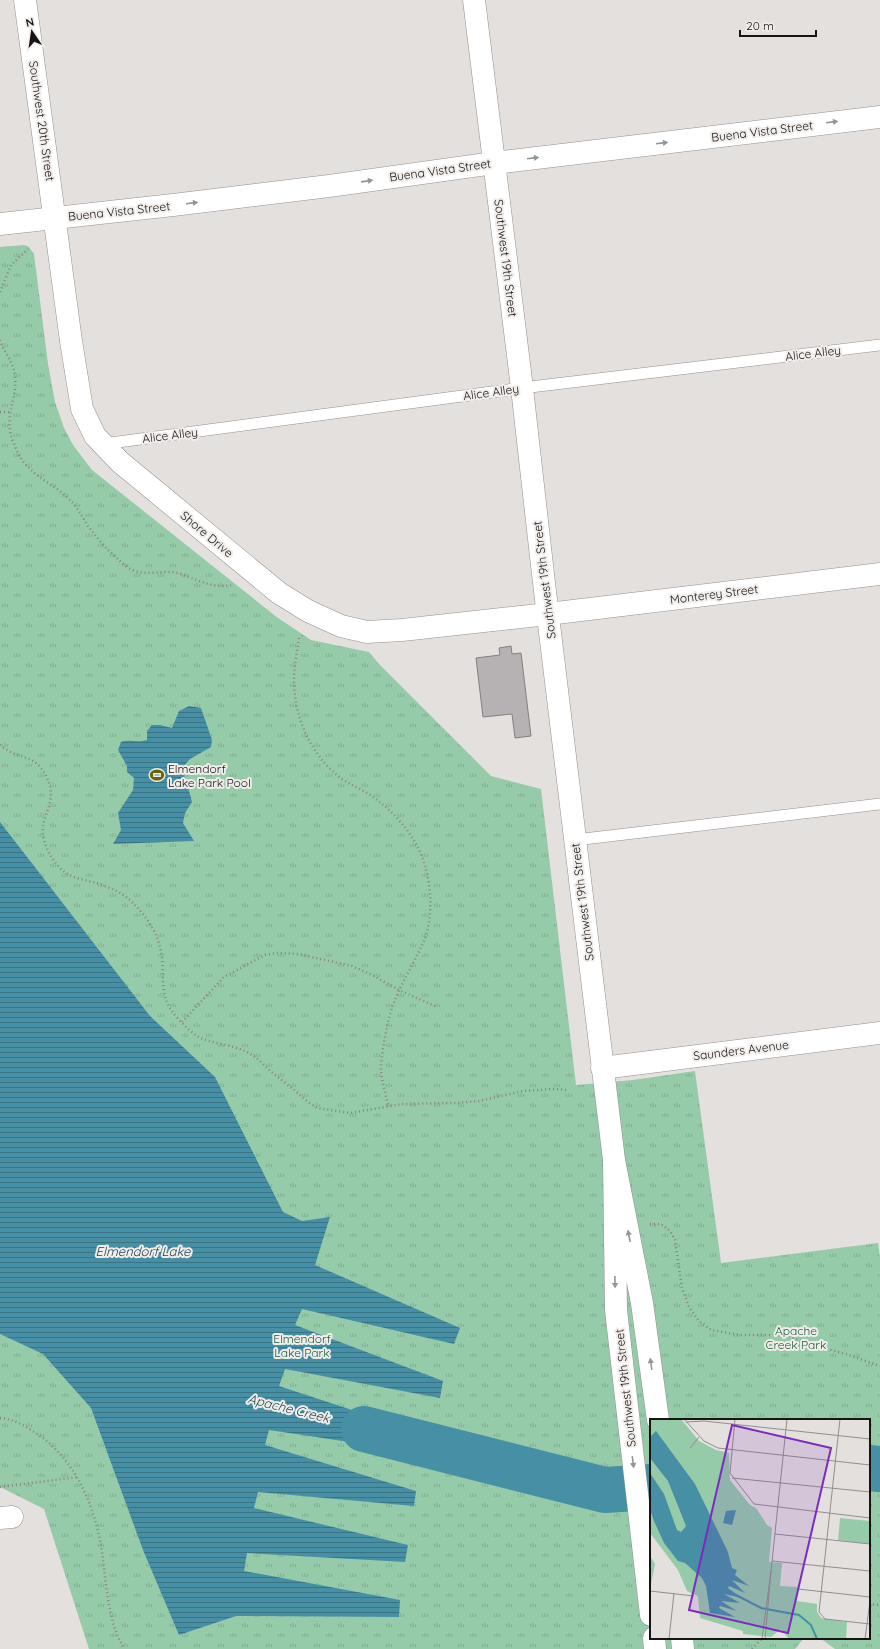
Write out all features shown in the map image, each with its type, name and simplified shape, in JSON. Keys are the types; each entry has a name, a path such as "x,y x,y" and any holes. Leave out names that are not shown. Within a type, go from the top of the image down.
{"street":[{"name":"Southwest 20th Street","path":"25,0 55,218"},
{"name":"Southwest 19th Street","path":"474,0 522,388 602,1068 614,1160 642,1303 657,1412"},
{"name":"Buena Vista Street","path":"0,224 329,186 494,163 880,117"},
{"name":"Shore Drive","path":"55,218 71,341 82,409 95,436 120,462 279,593 308,611 341,626 367,632 402,630 548,614"},
{"name":"Monterey Street","path":"548,614 880,574"},
{"name":"Saunders Avenue","path":"602,1068 880,1033"},
{"name":"Southwest 19th Street","path":"614,1160 616,1310 650,1607"},
{"path":"654,1639 655,1649"},
{"path":"682,1639 683,1649"}],"lane":[{"name":"Alice Alley","path":"103,444 522,388 880,345"},
{"path":"575,840 880,804"}],"path":[{"path":"0,292 11,265 28,249"},
{"path":"0,341 12,363 15,374 16,387 9,412 9,426 13,442 19,455 36,476 69,499 107,550 125,565 139,572 164,571 180,573 213,586 230,585"},
{"path":"0,412 9,412"},
{"path":"299,638 294,681 297,704 304,732 314,750 330,769 344,780 373,797 403,824 415,842 425,865 430,886 430,914 424,942 399,990 391,1010 381,1069 388,1106"},
{"path":"0,745 11,753 28,758 38,765 45,773 51,794 50,804 45,815 43,831 47,848 58,866 67,874 76,879 104,885 121,893 144,915 160,946 164,990 167,1000 172,1011 194,1034 206,1040 240,1049 254,1056 317,1108 350,1113 402,1104 454,1104 479,1101 523,1091 552,1089 569,1090"},
{"path":"182,1022 224,977 265,955 277,953 298,954 352,966 437,1007"},
{"path":"648,1224 661,1224 670,1231 675,1240 682,1288 689,1307 698,1320 711,1330 739,1335 786,1335 880,1366"},
{"path":"0,1418 11,1419 33,1431 54,1447 78,1477 89,1504 100,1539 112,1619 124,1649"},
{"path":"0,1487 78,1477"},
{"path":"870,1604 880,1605"},
{"path":"752,1649 761,1639"}],"green space":[{"name":"Elmendorf Lake Park","path":"24,245 29,247 34,254 48,364 55,402 64,428 73,445 92,470 278,618 311,640 369,652 380,665 491,776 541,789 576,1085 633,1080 695,1071 721,1263 878,1243 880,1258 880,1649 835,1649 821,1639 870,1639 870,1419 650,1419 650,1639 803,1639 795,1649 89,1649 44,1509 0,1487 0,247"}],"water":[{"name":"Elmendorf Lake Park Pool","path":"189,706 201,708 212,740 211,747 190,759 183,767 184,776 192,802 185,813 183,823 194,841 113,844 121,830 118,813 133,790 134,778 127,772 127,766 118,750 121,742 147,740 147,731 152,725 172,728 179,711"},
{"name":"Elmendorf Lake","path":"0,822 150,1016 215,1077 283,1212 302,1221 330,1217 315,1265 460,1328 454,1344 302,1309 295,1325 443,1381 440,1398 285,1369 279,1386 428,1435 423,1453 269,1430 265,1445 416,1491 414,1506 258,1492 254,1508 408,1545 405,1562 247,1553 244,1571 400,1600 399,1617 236,1616 179,1635 143,1550 91,1408 43,1354 0,1334"}],"building":[{"path":"511,646 512,654 521,653 531,736 515,738 512,714 483,717 476,658 500,655 499,648"}],"waterway":[{"name":"Apache Creek","path":"364,1429 605,1490 650,1487"},
{"name":"Apache Creek","path":"870,1468 880,1469"}],"place":[{"name":"Elmendorf Lake Park Pool","path":"157,775"}],"park label":[{"name":"Apache Creek Park","path":"796,1337"}]}
